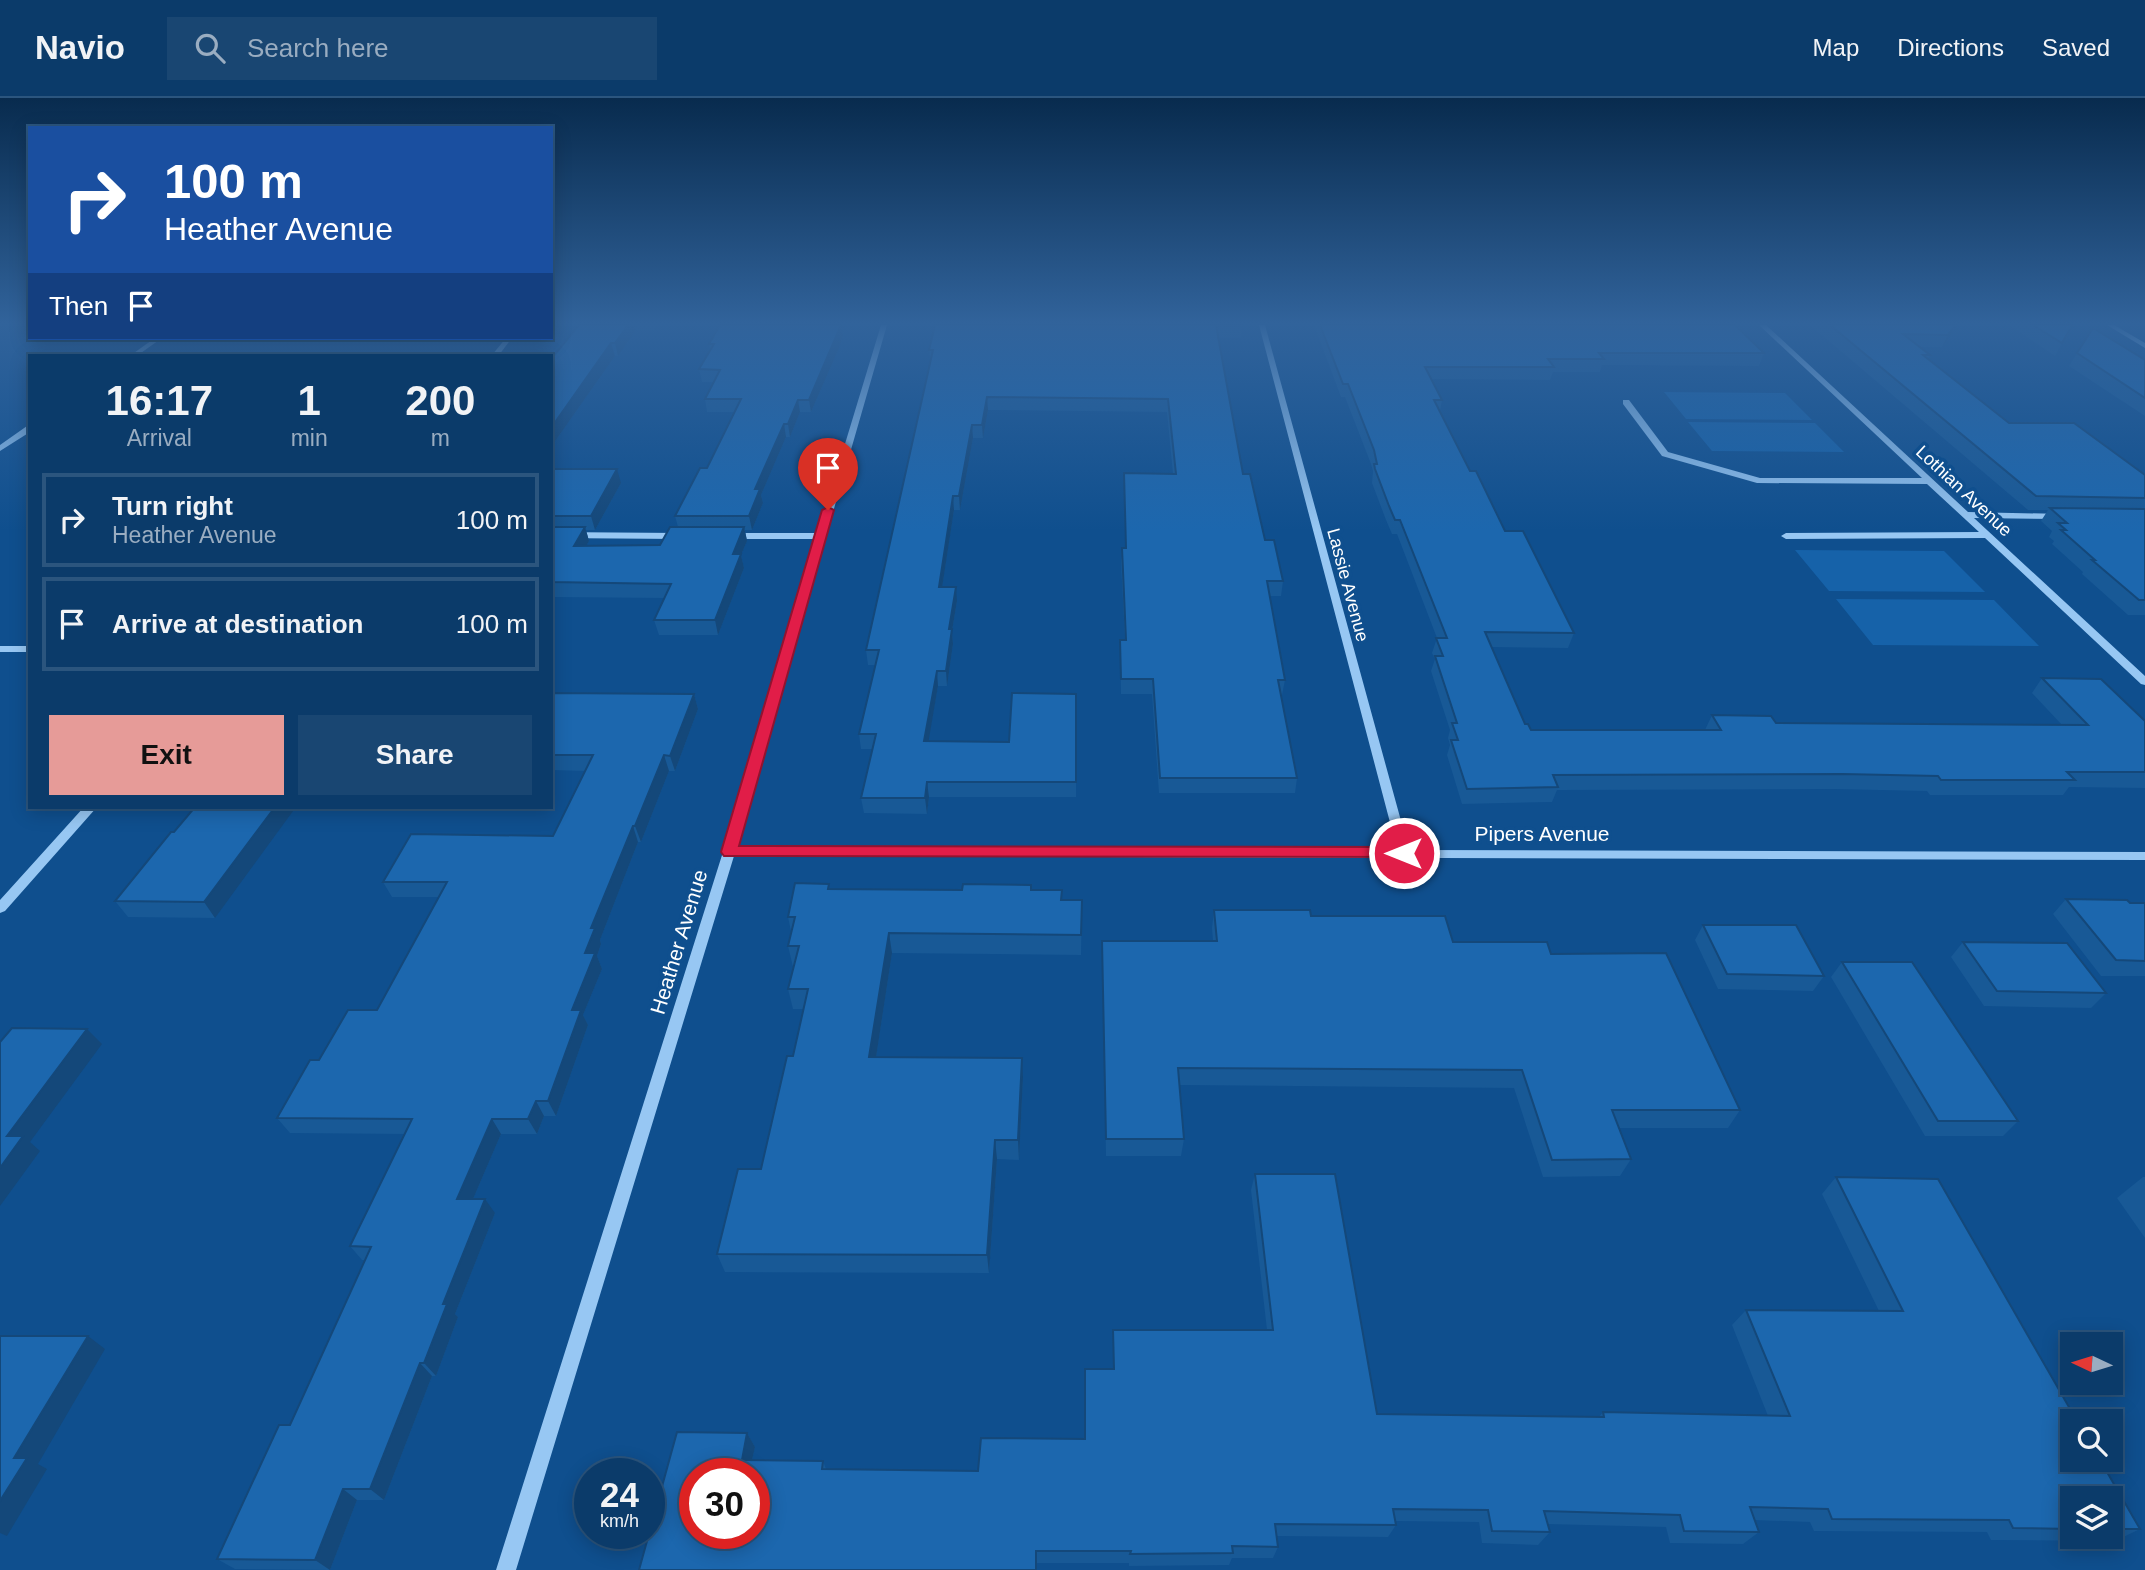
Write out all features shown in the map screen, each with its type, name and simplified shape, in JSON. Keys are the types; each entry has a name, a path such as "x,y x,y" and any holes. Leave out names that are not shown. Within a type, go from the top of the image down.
{"street":[{"name":"Heather Avenue","path":"506,1570 729,852 863,394"},
{"name":"Lassie Avenue","path":"1280,394 1404,853"},
{"name":"Lothian Avenue","path":"1836,394 2145,682"},
{"path":"1626,402 1665,454 1760,481 1930,481"},
{"path":"0,449 28,429"},
{"path":"1967,515 2077,517"},
{"path":"553,535 686,536"},
{"path":"1786,536 1989,535"},
{"path":"713,536 820,536"},
{"path":"0,649 28,649"},
{"path":"0,908 89,809"},
{"name":"Pipers Avenue","path":"729,852 2145,856"}],"shaded area":[{"path":"1665,394 1786,394 1812,420 1686,419"},
{"path":"1688,422 1815,423 1844,452 1712,451"},
{"path":"1795,550 1944,551 1985,592 1829,591"},
{"path":"1836,599 1994,600 2039,646 1873,645"}],"building":[{"path":"553,394 575,394 553,425"},
{"path":"708,394 812,394 809,400 798,400 788,424 784,424 755,489 760,489 749,516 675,516 700,468 707,468 741,399 705,399"},
{"path":"923,394 1228,394 1243,474 1250,474 1265,540 1274,540 1283,581 1267,581 1285,680 1278,680 1297,778 1160,778 1153,679 1121,679 1120,640 1126,640 1122,548 1126,548 1124,473 1176,474 1168,399 987,397 982,425 972,425 959,496 953,496 939,587 956,587 949,629 952,629 946,671 937,671 924,741 1009,742 1012,693 1076,694 1076,782 927,782 925,798 861,798 876,734 859,734 879,650 866,650"},
{"path":"1352,394 1439,394 1442,400 1434,400 1470,471 1476,471 1505,531 1523,531 1574,633 1485,632 1525,724 1528,724 1531,730 1721,730 1712,715 1771,716 1776,723 2088,725 2042,678 2101,679 2145,721 2145,772 2067,772 2075,780 1941,780 1938,776 1842,774 1553,775 1558,787 1467,789 1451,740 1458,740 1452,723 1457,723 1435,656 1443,656 1436,638 1447,638 1400,520 1395,520 1389,506 1375,469 1374,464 1377,464"},
{"path":"1913,394 1972,394 2009,423 2074,423 2145,475 2145,498 2036,496"},
{"path":"553,469 617,469 591,516 553,516"},
{"path":"2050,508 2145,509 2145,600 2139,600 2061,530 2066,530 2058,523 2067,523"},
{"path":"553,527 585,527 574,546 660,545 670,527 744,527 733,554 741,554 715,620 654,620 671,584 553,582"},
{"path":"553,693 694,694 670,756 664,755 591,928 595,928 585,953 595,953 572,1010 581,1010 548,1101 536,1101 528,1119 492,1119 457,1199 485,1199 443,1304 447,1304 424,1363 420,1363 370,1489 343,1489 315,1560 217,1559 279,1425 290,1425 371,1247 350,1246 412,1119 277,1118 310,1060 319,1060 348,1010 377,1010 447,882 383,882 411,834 553,836 593,755 553,755"},
{"path":"193,809 274,809 204,902 115,901 171,832 174,832"},
{"path":"795,883 829,884 828,889 962,890 963,884 1031,885 1031,890 1062,890 1061,900 1082,900 1081,935 889,933 869,1057 1022,1058 1018,1140 995,1140 987,1255 717,1254 738,1169 761,1169 787,1056 793,1056 808,989 788,989 799,946 788,946 795,917 788,917"},
{"path":"2066,899 2145,903 2145,961 2116,960"},
{"path":"1214,910 1310,910 1311,916 1445,916 1453,942 1547,942 1551,954 1666,953 1740,1110 1612,1110 1631,1159 1552,1160 1522,1070 1178,1068 1184,1139 1106,1139 1102,941 1217,941"},
{"path":"1703,925 1796,925 1824,976 1727,974"},
{"path":"1963,942 2067,943 2106,993 1997,991"},
{"path":"1842,962 1912,962 2018,1121 1938,1121"},
{"path":"12,1028 87,1029 7,1136 23,1136 0,1168 0,1042"},
{"path":"1255,1174 1335,1174 1377,1414 1604,1417 1603,1412 1790,1416 1746,1310 1903,1311 1836,1177 1938,1179 2070,1409 2060,1409 2060,1472 2107,1472 2115,1486 2060,1486 2060,1529 2013,1528 2009,1520 1832,1519 1828,1509 1750,1507 1759,1532 1684,1531 1680,1515 1544,1511 1550,1532 1492,1531 1488,1510 1393,1509 1396,1525 1275,1524 1278,1547 1232,1546 1233,1553 1036,1551 1036,1570 639,1570 645,1549 665,1549 665,1476 677,1432 747,1433 742,1458 679,1458 679,1549 770,1549 770,1460 823,1461 822,1469 978,1471 981,1438 1085,1439 1085,1369 1114,1369 1113,1330 1273,1330"},
{"path":"0,1336 88,1336 14,1458 27,1458 0,1501"},
{"path":"2123,1500 2140,1529 2123,1529"}],"route":[{"path":"828,510 729,852 1404,853"}]}
